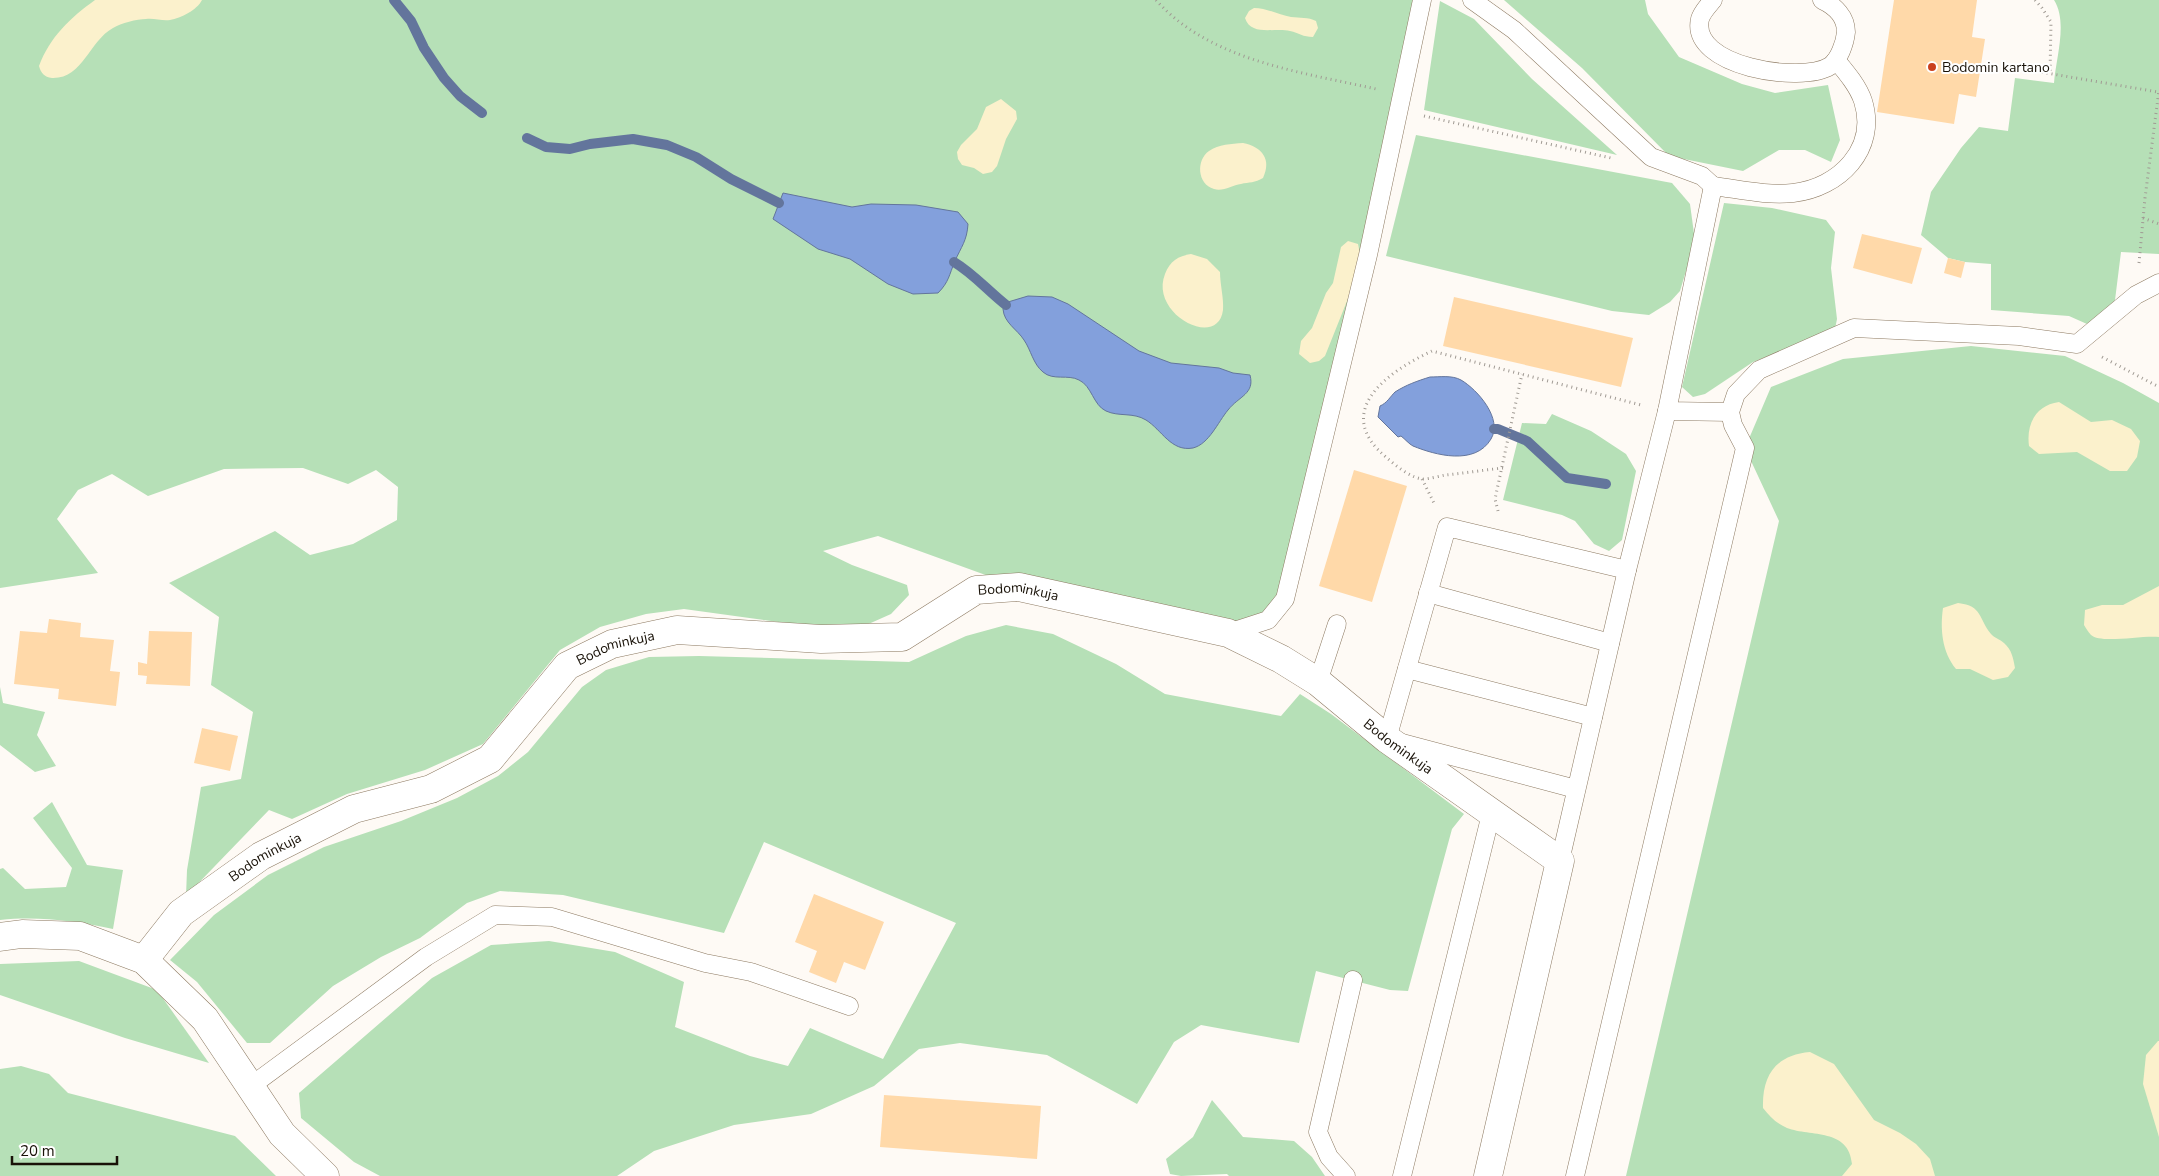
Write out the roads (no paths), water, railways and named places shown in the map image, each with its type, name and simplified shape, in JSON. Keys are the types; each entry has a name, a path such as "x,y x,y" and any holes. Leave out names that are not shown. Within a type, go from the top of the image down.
{"street":[{"name":"Bodominkuja","path":"144,960 181,913 260,856 354,809 431,789 490,759 567,666 612,644 677,630 821,639 902,637 976,590 1019,587 1228,633 1280,659 1318,682 1387,739 1560,861"},
{"path":"1488,1176 1560,861"},
{"path":"0,936 22,934 80,936 144,960 205,1019 282,1134 324,1176"}],"lane":[{"path":"1228,633 1268,620 1285,599 1368,255 1402,103 1422,0"},
{"path":"1472,0 1514,30 1651,157 1702,176 1713,186 1792,194 1817,188 1840,175 1853,161 1865,141 1867,117 1863,100 1854,82 1836,60"},
{"path":"1713,0 1700,18 1700,28 1702,38 1718,55 1734,63 1766,70 1799,73 1830,66 1842,49 1846,33 1844,20 1840,13 1822,0"},
{"path":"1560,861 1627,570 1668,411 1713,186"},
{"path":"1575,1176 1744,448 1733,424 1730,412 1736,394 1759,370 1854,328 2019,336 2078,344 2136,295 2159,283"},
{"path":"1668,411 1730,412"},
{"path":"1576,789 1387,739 1447,527 1627,570"},
{"path":"1428,593 1610,643"},
{"path":"1318,682 1337,624"},
{"path":"1407,669 1593,717"},
{"path":"1402,1176 1492,814"},
{"path":"251,1086 426,957 495,915 552,916 705,963 751,972 849,1006"},
{"path":"1346,1176 1329,1158 1318,1132 1353,980"}],"water":[{"path":"783,193 852,207 871,204 916,205 958,212 968,224 966,235 942,289 938,293 913,294 888,284 850,259 818,249 773,219"},
{"path":"1028,296 1052,297 1068,304 1139,351 1171,363 1219,368 1233,373 1250,375 1250,387 1232,405 1204,442 1193,448 1179,447 1146,420 1136,416 1106,411 1079,380 1070,377 1047,375 1040,369 1024,340 1008,322 1003,309 1008,302"},
{"path":"1430,377 1457,378 1468,385 1481,398 1487,406 1494,423 1491,439 1484,447 1475,453 1465,455 1443,455 1432,452 1413,446 1401,436 1398,437 1378,417 1380,406 1387,402 1395,392 1412,383"}],"waterway":[{"path":"394,0 411,21 424,48 444,78 460,96 482,113"},
{"path":"527,138 546,147 570,149 590,144 633,139 667,145 696,157 731,179 779,203"},
{"path":"954,262 1006,305"},
{"path":"1494,429 1527,441 1567,478 1606,484"}],"place":[{"name":"Bodomin kartano","path":"1932,67"}]}
